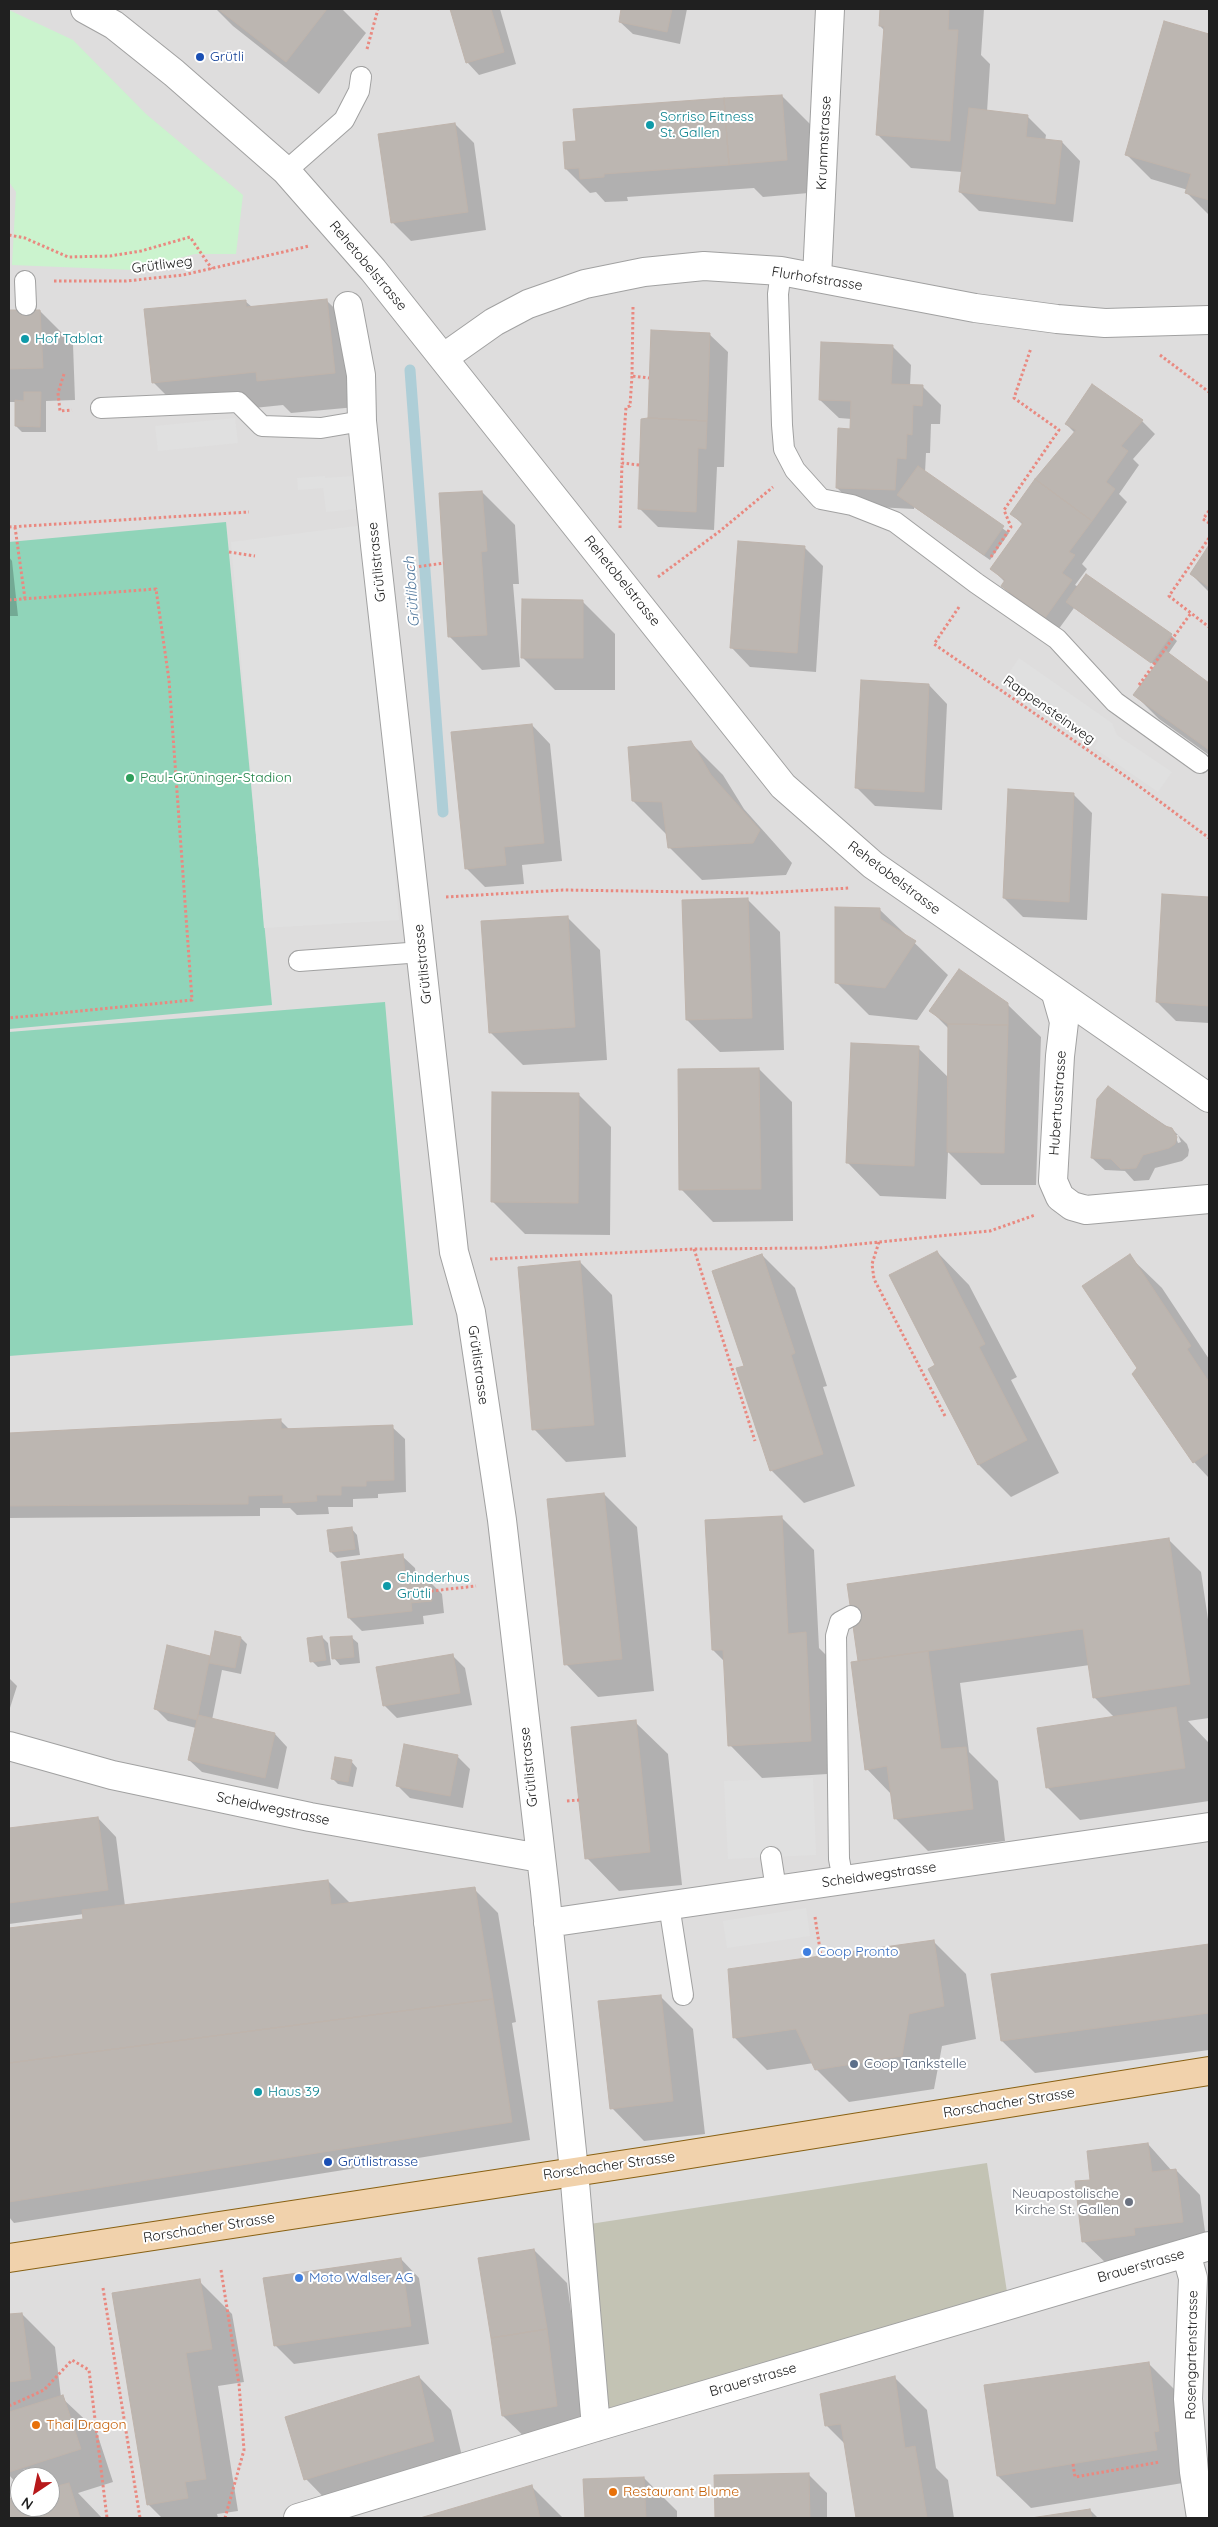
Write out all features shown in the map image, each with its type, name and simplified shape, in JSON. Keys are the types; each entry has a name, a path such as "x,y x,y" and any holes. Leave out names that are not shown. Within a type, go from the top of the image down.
{"main road":[{"name":"Rorschacher Strasse","path":"9,2258 328,2211 1209,2070"}],"street":[{"name":"Rehetobelstrasse","path":"85,9 114,26 174,73 286,171 373,270 783,786 873,865 1056,994 1209,1098"},
{"name":"Krummstrasse","path":"817,277 830,9"},
{"name":"Flurhofstrasse","path":"443,358 494,322 528,304 585,284 644,272 704,266 781,271 975,308 1048,318 1105,323 1209,320"},
{"name":"Grütlistrasse","path":"348,306 361,374 362,421 454,1252 471,1312 502,1520 548,1922 574,2171 596,2426"},
{"name":"Hubertusstrasse","path":"1056,994 1064,1022 1060,1056 1053,1181 1060,1197 1072,1206 1086,1210 1209,1199"},
{"name":"Scheidwegstrasse","path":"9,1746 112,1775 310,1818 540,1858"},
{"name":"Scheidwegstrasse","path":"548,1922 1209,1826"},
{"name":"Brauerstrasse","path":"298,2518 342,2512 596,2426 1197,2249"},
{"name":"Rosengartenstrasse","path":"1197,2249 1193,2278 1188,2399 1192,2457 1201,2518"}],"lane":[{"path":"286,171 344,120 358,91 360,77"},
{"path":"781,271 778,294 782,425 784,449 795,470 821,499 852,505 896,522 976,583 1057,639 1115,702 1200,763"},
{"path":"25,280 26,305"},
{"path":"100,408 238,402 262,426 321,428 362,421"},
{"path":"299,961 422,952"},
{"path":"843,1880 839,1859 836,1636 840,1622 851,1616"},
{"path":"771,1857 776,1890"},
{"path":"669,1905 683,1996"}],"path":[{"path":"360,77 378,9"},
{"path":"9,235 25,238 68,257 110,256 141,251 190,237 212,269"},
{"name":"Grütliweg","path":"25,280 126,281 183,276 315,245"},
{"path":"619,534 626,407 630,406 632,376 633,301"},
{"path":"994,551 1011,527 1004,510 1058,430 1014,398 1033,342"},
{"path":"1159,354 1209,392"},
{"path":"58,393 64,374"},
{"path":"632,376 649,378"},
{"path":"622,463 639,465"},
{"path":"651,582 720,531 774,486"},
{"path":"1209,511 1204,519 1209,523"},
{"path":"9,527 249,512"},
{"path":"16,526 25,599"},
{"path":"1209,538 1169,596 1209,627"},
{"path":"229,552 255,556"},
{"path":"400,569 444,563"},
{"name":"Rappensteinweg","path":"976,583 934,644 1128,778 1209,838"},
{"path":"9,600 156,589 169,680 192,1000 9,1018"},
{"path":"1148,671 1191,613"},
{"path":"416,898 563,890 763,893 851,888 856,884"},
{"path":"484,1260 694,1249 819,1248 990,1231 1040,1213"},
{"path":"880,1242 872,1264 874,1279 945,1416"},
{"path":"694,1249 755,1441"},
{"path":"431,1591 484,1585"},
{"path":"814,1911 821,1956"},
{"path":"221,2270 239,2384 244,2450 225,2518"},
{"path":"103,2288 140,2518"},
{"path":"9,2406 44,2390 72,2360 89,2370 107,2518"},
{"path":"1073,2464 1075,2477 1192,2457"}],"shaded area":[{"path":"9,9 1209,9 1209,2518 9,2518"},
{"path":"235,418 238,443 158,451 155,426"},
{"path":"325,476 325,478 354,476 357,509 326,512 323,488 298,490 297,478"},
{"path":"364,525 399,920 264,928 231,542"},
{"path":"1019,658 1112,723 1117,735 1172,772 1158,792 1094,748 1098,741 1006,677"},
{"path":"813,1778 816,1855 728,1859 724,1781"},
{"path":"806,1908 810,1936 727,1948 723,1921"},
{"path":"987,2163 1007,2292 606,2409 590,2224"}],"green space":[{"path":"9,10 73,40 146,114 243,195 236,254 195,254 134,270 12,265 16,192 9,182"},
{"name":"Paul-Grüninger-Stadion","path":"226,522 272,1005 9,1029 9,542"},
{"path":"385,1002 413,1325 9,1356 9,1032"}],"building":[{"path":"218,9 327,9 286,62"},
{"path":"450,9 491,9 504,52 466,63"},
{"path":"621,9 672,9 667,32 619,22"},
{"path":"880,9 949,9 948,30 958,30 950,141 876,135 884,26 879,26"},
{"path":"1164,21 1209,34 1209,200 1185,193 1191,174 1125,155"},
{"path":"782,95 787,160 729,165 724,98"},
{"name":"Sorriso Fitness St. Gallen","path":"724,98 729,165 604,174 604,177 580,179 579,168 565,169 563,142 576,141 573,109"},
{"path":"969,108 1028,115 1026,137 1062,141 1055,204 959,192"},
{"path":"455,123 468,212 391,223 378,134"},
{"path":"327,299 335,373 257,381 256,372 152,383 144,309 246,300 246,307"},
{"name":"Hof Tablat","path":"9,310 40,310 43,368 9,369"},
{"path":"651,330 710,333 707,421 648,418"},
{"path":"821,342 893,345 891,384 923,385 922,406 913,405 912,435 907,434 906,459 897,458 895,490 836,488 838,428 850,429 851,401 819,400"},
{"path":"1092,384 1143,420 1121,446 1128,451 1106,482 1115,489 1092,521 1035,479 1076,430 1065,424"},
{"path":"24,392 41,392 40,427 15,426 15,400 24,401"},
{"path":"641,419 707,421 706,449 698,448 696,512 638,509"},
{"path":"918,466 1004,526 984,555 897,495"},
{"path":"1035,479 1092,521 1069,552 1075,555 1062,573 1072,580 1045,618 1001,586 1005,580 990,569 1023,523 1010,514"},
{"path":"482,491 487,551 481,552 487,635 448,637 439,493"},
{"path":"738,541 805,546 797,653 730,648"},
{"path":"1209,545 1209,587 1190,574"},
{"path":"1086,574 1172,634 1151,663 1066,602"},
{"path":"522,599 583,600 583,658 521,658"},
{"path":"1166,651 1209,683 1209,750 1133,695"},
{"path":"861,680 929,684 924,792 855,788"},
{"path":"532,724 544,843 504,847 506,865 465,869 451,732"},
{"path":"691,741 711,775 760,830 753,843 668,848 662,802 632,801 628,747"},
{"path":"1008,789 1074,793 1069,902 1003,898"},
{"path":"1162,894 1209,897 1209,1006 1156,1002"},
{"path":"748,898 752,1018 686,1020 682,900"},
{"path":"835,907 880,908 880,919 916,941 885,988 835,983"},
{"path":"568,916 575,1027 489,1033 481,921"},
{"path":"959,969 1008,1003 1008,1025 948,1024 929,1011"},
{"path":"948,1024 1008,1025 1004,1153 947,1152"},
{"path":"851,1043 919,1046 914,1166 846,1163"},
{"path":"759,1068 761,1189 679,1190 678,1069"},
{"path":"1108,1086 1165,1126 1172,1128 1177,1137 1175,1144 1169,1148 1143,1155 1136,1168 1121,1169 1111,1159 1091,1158 1097,1099"},
{"path":"492,1092 579,1093 578,1203 491,1202"},
{"path":"937,1251 985,1344 979,1347 1027,1440 978,1465 928,1369 935,1365 889,1275"},
{"path":"762,1254 795,1353 791,1355 823,1454 770,1471 736,1368 744,1366 712,1271"},
{"path":"1130,1254 1191,1346 1187,1349 1209,1382 1209,1452 1193,1463 1132,1374 1137,1368 1082,1286"},
{"path":"580,1261 594,1425 532,1430 518,1267"},
{"path":"281,1419 281,1429 393,1425 394,1480 366,1481 366,1486 341,1486 341,1495 316,1495 317,1501 283,1503 283,1495 248,1496 248,1504 9,1506 9,1433"},
{"path":"604,1493 622,1659 564,1665 547,1499"},
{"path":"782,1516 788,1634 806,1632 811,1741 728,1746 723,1650 712,1650 705,1520"},
{"path":"352,1527 355,1549 330,1552 327,1530"},
{"path":"1169,1538 1190,1684 1093,1698 1083,1629 858,1661 847,1584"},
{"name":"Chinderhus Grütli","path":"403,1554 406,1582 429,1580 432,1601 411,1603 412,1611 348,1618 341,1562"},
{"path":"215,1631 241,1637 235,1668 209,1663"},
{"path":"322,1636 326,1660 310,1662 307,1638"},
{"path":"352,1636 354,1657 332,1659 330,1637"},
{"path":"167,1645 210,1656 197,1720 154,1709"},
{"path":"928,1651 941,1749 966,1747 973,1809 894,1819 887,1766 865,1770 851,1662"},
{"path":"453,1654 460,1693 383,1706 376,1667"},
{"path":"1176,1707 1185,1768 1046,1788 1037,1728"},
{"path":"198,1715 275,1733 265,1778 188,1760"},
{"path":"636,1720 650,1852 585,1859 571,1727"},
{"path":"404,1744 458,1755 450,1796 396,1786"},
{"path":"335,1757 352,1760 348,1782 331,1779"},
{"path":"98,1817 108,1890 9,1903 9,1828"},
{"path":"328,1880 331,1905 475,1887 493,1999 9,2063 9,1928 83,1919 82,1910"},
{"path":"934,1940 944,2006 909,2014 902,2056 815,2070 796,2029 733,2038 728,1969"},
{"path":"1209,1944 1209,2013 1001,2041 991,1974"},
{"path":"661,1995 673,2101 610,2109 598,2001"},
{"name":"Haus 39","path":"493,1999 512,2122 9,2202 9,2063"},
{"name":"Neuapostolische Kirche St. Gallen","path":"1148,2143 1152,2172 1176,2169 1183,2222 1134,2228 1135,2235 1082,2242 1075,2181 1090,2180 1087,2151"},
{"path":"534,2249 547,2329 491,2338 478,2258"},
{"path":"401,2258 411,2326 274,2346 263,2278"},
{"path":"200,2279 212,2349 186,2353 206,2479 185,2482 188,2498 147,2505 112,2293"},
{"path":"22,2313 31,2379 9,2382 9,2314"},
{"path":"547,2329 557,2406 502,2416 491,2338"},
{"path":"1149,2362 1159,2431 1154,2432 1157,2450 997,2476 984,2385"},
{"path":"419,2376 434,2441 304,2480 285,2417"},
{"path":"895,2376 905,2448 915,2446 927,2518 856,2518 841,2424 825,2426 820,2394"},
{"path":"63,2395 81,2449 25,2467 10,2467 9,2472 9,2412"},
{"path":"809,2473 810,2518 715,2518 714,2475"},
{"path":"644,2477 646,2518 585,2518 583,2479"},
{"path":"69,2483 80,2518 9,2518 10,2499 10,2517 60,2517 60,2485"},
{"path":"532,2485 540,2518 420,2518"},
{"path":"1090,2509 1092,2518 1031,2518"}],"waterway":[{"name":"Grütlibach","path":"410,370 443,812"}],"place":[{"name":"Grütli","path":"200,57"},
{"name":"Sorriso Fitness St. Gallen","path":"650,125"},
{"name":"Hof Tablat","path":"25,339"},
{"name":"Paul-Grüninger-Stadion","path":"130,778"},
{"name":"Chinderhus Grütli","path":"387,1586"},
{"name":"Coop Pronto","path":"807,1952"},
{"name":"Coop Tankstelle","path":"854,2064"},
{"name":"Haus 39","path":"258,2092"},
{"name":"Grütlistrasse","path":"328,2162"},
{"name":"Neuapostolische Kirche St. Gallen","path":"1129,2202"},
{"name":"Moto Walser AG","path":"299,2278"},
{"name":"Thai Dragon","path":"36,2425"},
{"name":"Restaurant Blume","path":"613,2492"}]}
